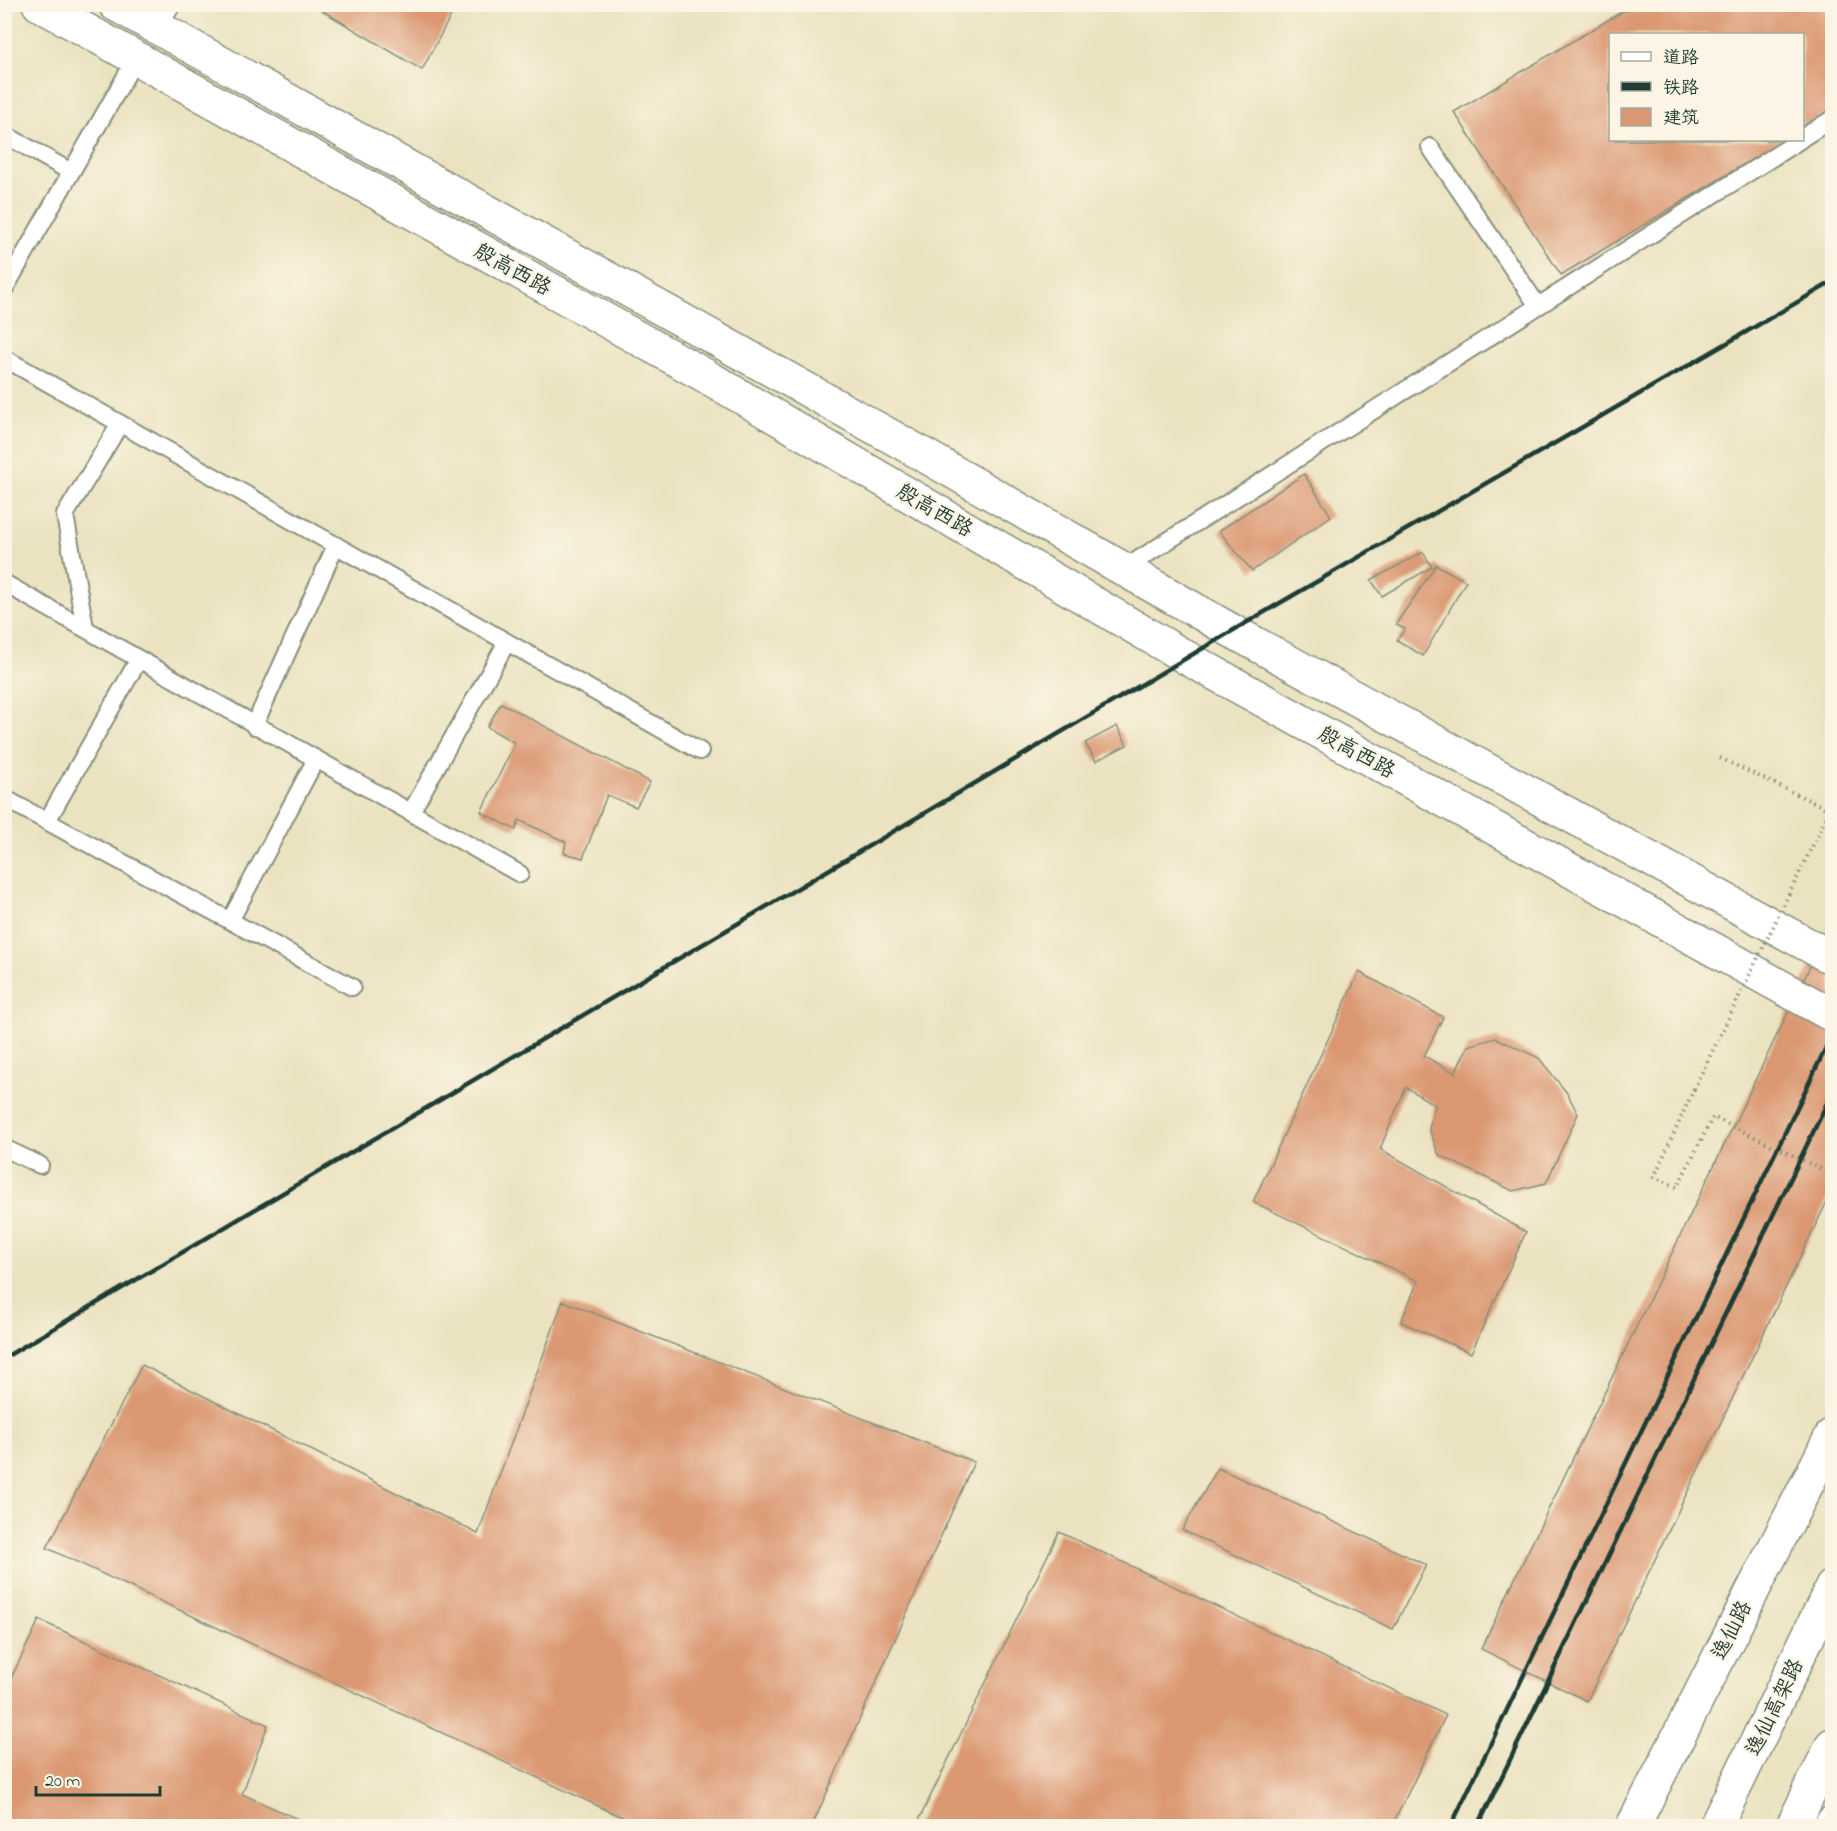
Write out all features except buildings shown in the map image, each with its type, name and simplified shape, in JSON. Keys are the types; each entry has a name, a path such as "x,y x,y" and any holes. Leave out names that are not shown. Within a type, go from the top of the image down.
{"main road":[{"name":"殷高西路","path":"39,4 135,60 704,375 1187,658 1833,1015"},
{"name":"殷高西路","path":"115,4 165,17 1403,726 1833,958"},
{"name":"逸仙路","path":"1633,1827 1833,1436"},
{"name":"逸仙高架路","path":"1716,1827 1833,1587"},
{"path":"1793,1827 1833,1745"}],"lane":[{"path":"4,290 135,60"},
{"path":"1804,137 1833,119"},
{"path":"4,134 71,172"},
{"path":"1125,568 1798,141"},
{"path":"1430,147 1538,306"},
{"path":"4,358 700,751"},
{"path":"84,628 65,515 120,424"},
{"path":"254,726 336,545"},
{"path":"4,583 520,874"},
{"path":"411,812 507,642"},
{"path":"47,821 139,659"},
{"path":"230,921 315,759"},
{"path":"4,798 352,987"},
{"path":"4,1148 40,1165"}],"path":[{"path":"1720,758 1831,811 1694,1089 1654,1177 1677,1187 1713,1117 1833,1174"}],"railway":[{"path":"4,1358 1232,631 1832,282"},
{"path":"1451,1826 1832,1035"},
{"path":"1478,1826 1832,1093"}]}
